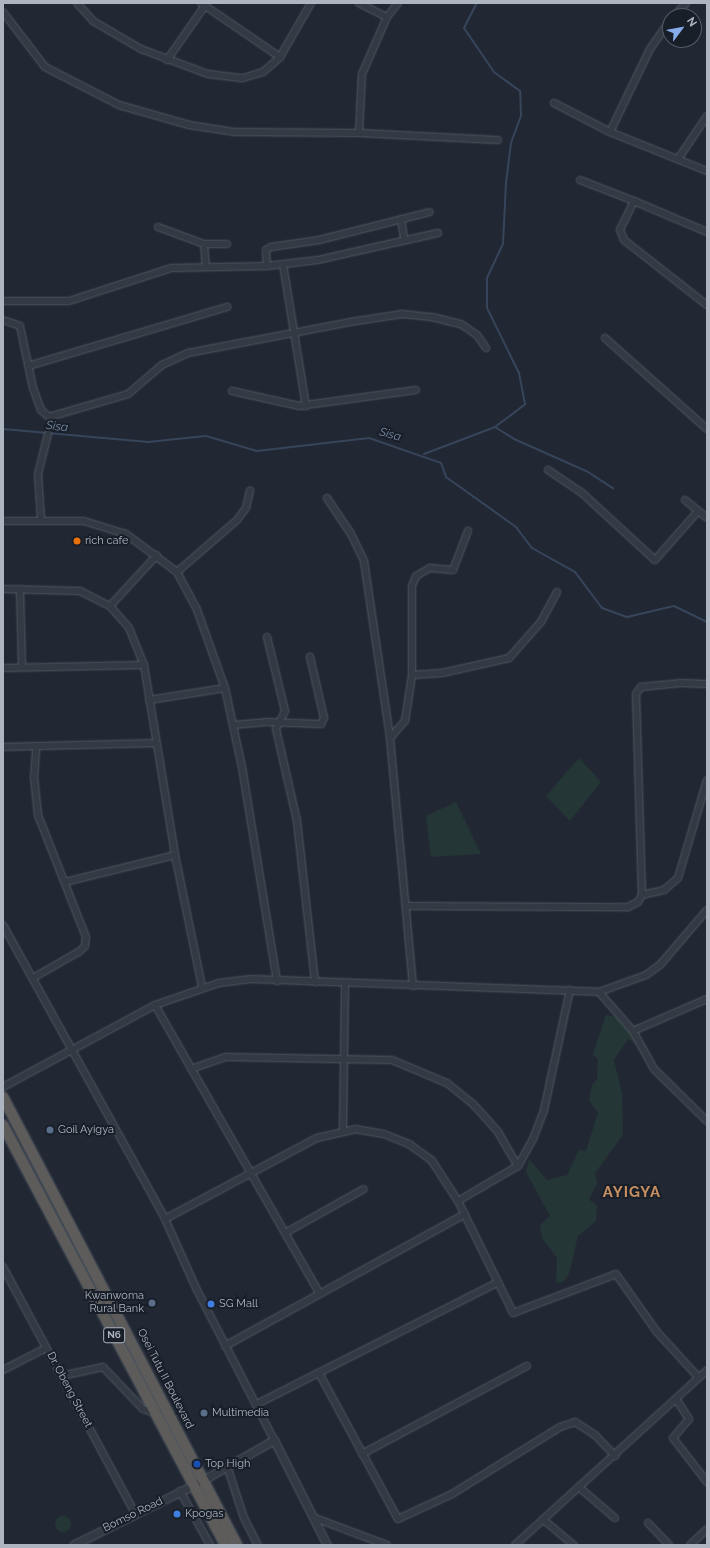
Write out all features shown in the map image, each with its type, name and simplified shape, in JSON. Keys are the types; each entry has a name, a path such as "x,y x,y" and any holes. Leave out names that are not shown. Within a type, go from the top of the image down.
{"highway":[{"name":"Osei Tutu II Boulevard","path":"3,1097 237,1545"},
{"name":"N6","path":"3,1125 225,1545"}],"street":[{"path":"77,3 93,21 117,36 167,60 208,74 243,78 263,72 280,57 311,3"},
{"path":"359,3 387,17"},
{"path":"359,133 362,74 387,17 398,3"},
{"path":"167,60 204,4 280,57"},
{"path":"3,12 46,67 84,88 139,112 189,125 235,132 359,133 498,140"},
{"path":"610,132 650,48 662,31"},
{"path":"554,103 610,132 707,171"},
{"path":"678,159 707,116"},
{"path":"580,180 707,232"},
{"path":"634,201 620,230 624,240 707,305"},
{"path":"267,266 266,250 271,247 319,240 430,212"},
{"path":"401,219 404,240"},
{"path":"158,227 204,244 227,244"},
{"path":"3,301 69,301 171,268 206,265 267,266 318,260 438,233"},
{"path":"204,244 206,265"},
{"path":"283,264 306,406"},
{"path":"28,366 227,307"},
{"path":"3,320 20,326 28,366 41,410 49,417 128,394 162,365 188,353 402,314 461,324 477,335 486,348"},
{"path":"605,338 707,429"},
{"path":"232,391 283,405 306,406 416,390"},
{"path":"41,519 38,474 48,434"},
{"path":"548,470 581,492 655,560 698,511"},
{"path":"177,572 237,520 246,508 250,490"},
{"path":"327,498 351,534 364,561 390,738 408,906 413,986"},
{"path":"685,500 707,518"},
{"path":"3,521 41,519 84,521 126,534 157,555 177,572 196,607 225,688 233,725 277,981"},
{"path":"390,738 405,721 412,675 412,586 416,576 430,568 454,570 468,530"},
{"path":"110,606 157,555"},
{"path":"3,589 80,591 110,606 129,628 144,665 175,855 202,987"},
{"path":"20,589 22,667"},
{"path":"412,675 442,673 509,658 541,622 557,592"},
{"path":"267,637 285,711 278,722 279,743 297,821 314,982"},
{"path":"233,725 278,722 318,725 323,722 310,658"},
{"path":"3,668 144,665"},
{"path":"408,906 628,907 638,902 642,895 636,694 641,688 681,683 707,684"},
{"path":"149,700 225,688"},
{"path":"3,747 36,748 156,743"},
{"path":"33,978 65,962 85,946 86,937 38,815 34,779 36,748"},
{"path":"642,895 664,890 678,878 707,780"},
{"path":"65,882 175,855"},
{"path":"3,1087 71,1048 155,1005 202,987 245,979 344,984 599,992 646,975 660,965 707,910"},
{"path":"3,925 165,1219 225,1346 257,1404 315,1518 327,1545"},
{"path":"343,1130 344,984"},
{"path":"458,1201 518,1166 544,1110 570,990"},
{"path":"599,992 633,1031 654,1069 707,1121"},
{"path":"633,1031 707,999"},
{"path":"155,1005 249,1173 319,1292"},
{"path":"191,1069 226,1057 392,1060 447,1082 498,1132 518,1166"},
{"path":"165,1219 317,1138 343,1130 384,1134 423,1152 458,1201 512,1313 616,1274 656,1332 699,1378"},
{"path":"285,1233 364,1189"},
{"path":"225,1346 319,1292 464,1214"},
{"name":"Dr. Obeng Street","path":"3,1267 135,1513"},
{"path":"257,1404 498,1282"},
{"path":"3,1370 46,1348"},
{"path":"362,1454 527,1366"},
{"path":"61,1376 103,1367 143,1409 156,1413"},
{"path":"515,1545 544,1521 707,1370"},
{"path":"319,1373 394,1516 403,1519 503,1464 560,1427 575,1422 595,1435 615,1456"},
{"path":"676,1399 689,1420 673,1438 707,1482"},
{"name":"Bomso Road","path":"73,1545 81,1543 135,1513 194,1485 274,1440"},
{"path":"227,1466 244,1518 258,1545"},
{"path":"580,1488 615,1518"},
{"path":"180,1492 210,1545"},
{"path":"315,1518 387,1545"},
{"path":"544,1521 574,1545"},
{"path":"648,1523 669,1545"},
{"path":"690,1545 707,1529"}],"shaded area":[{"path":"579,758 601,782 570,821 546,796"},
{"path":"456,802 481,854 431,857 426,816"},
{"path":"606,1015 617,1017 629,1028 637,1044 628,1039 614,1060 622,1094 623,1135 595,1173 597,1183 589,1199 597,1206 596,1221 578,1236 569,1274 563,1282 556,1283 557,1258 542,1238 540,1225 550,1216 526,1172 529,1159 547,1180 567,1175 579,1150 586,1151 598,1112 589,1101 592,1085 597,1079 598,1059 593,1054"},
{"path":"63,1516 70,1521 71,1524 66,1531 63,1532 56,1527 55,1524 60,1517"}],"waterway":[{"path":"424,454 495,427 525,404 519,373 487,308 487,278 503,244 506,183 511,143 521,115 520,91 494,72 464,28 477,3"},
{"path":"495,427 514,439 588,472 613,488"},
{"name":"Sisa","path":"3,429 148,442 206,436 257,451 369,438 441,463 446,477 516,527 532,548 575,572 602,608 627,617 674,606 707,622"}],"place":[{"name":"rich cafe","path":"77,541"},
{"name":"Goil Ayigya","path":"50,1130"},
{"name":"Kwanwoma Rural Bank","path":"152,1303"},
{"name":"SG Mall","path":"211,1304"},
{"name":"Multimedia","path":"204,1413"},
{"name":"Top High","path":"197,1464"},
{"name":"Kpogas","path":"177,1514"}],"district":[{"name":"AYIGYA","path":"632,1193"}]}
